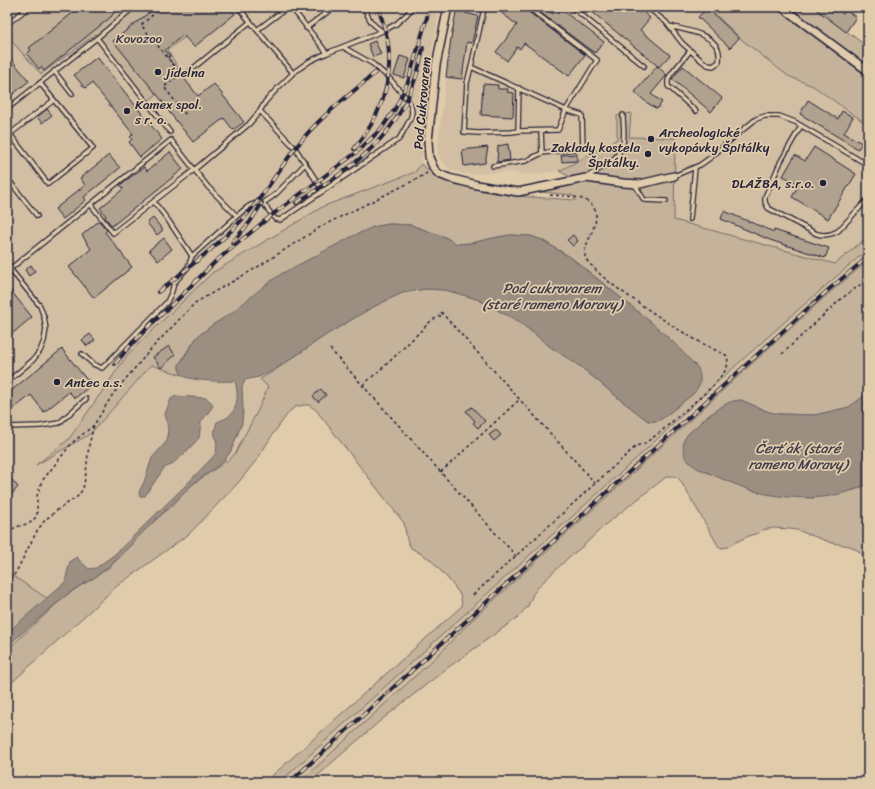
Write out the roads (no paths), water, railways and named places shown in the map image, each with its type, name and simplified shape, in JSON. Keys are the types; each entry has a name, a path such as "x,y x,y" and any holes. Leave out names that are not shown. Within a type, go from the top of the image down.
{"street":[{"name":"Pod Cukrovarem","path":"448,7 436,65 428,141 429,157 434,168 439,174 449,178 477,185 518,192 586,178"},
{"path":"782,7 868,71"},
{"path":"586,178 640,184 674,176"}],"lane":[{"path":"7,24 29,7"},
{"path":"7,109 134,7"},
{"path":"238,7 293,73"},
{"path":"257,30 288,7"},
{"path":"291,7 326,53"},
{"path":"306,28 334,7"},
{"path":"364,7 370,22 382,31"},
{"path":"91,205 113,233 194,170 249,124 260,111 265,102 293,73 310,61 326,53 396,24 413,7"},
{"path":"482,7 484,9 472,67 467,82 464,132 478,133 558,130 566,110 597,60 528,7"},
{"path":"572,7 644,66"},
{"path":"647,7 666,22 669,26 682,43 702,61 713,66 719,62 718,49 710,40 697,33 669,26"},
{"path":"191,70 250,22"},
{"path":"97,38 170,132"},
{"path":"263,203 275,219 280,220 399,139 407,125 412,112 411,105 408,100 373,64 343,47"},
{"path":"690,50 671,74 668,80 668,86 696,111"},
{"path":"472,67 566,110 582,115 583,148 542,153 526,161 493,166"},
{"path":"54,72 72,94"},
{"path":"40,83 54,100 93,148 48,184 8,132 54,100"},
{"path":"518,131 519,88"},
{"path":"260,111 295,148 323,191"},
{"path":"586,178 613,160 620,151 624,138 623,114"},
{"path":"674,176 695,168 710,158 756,119 765,116 780,116 787,118 868,165"},
{"path":"802,126 781,161 765,197 765,202 768,208 817,234 825,236 834,234 838,231 868,199"},
{"path":"541,131 542,153"},
{"path":"10,269 171,140 208,187 237,216"},
{"path":"82,354 93,364 102,368 166,302 172,291 174,283 188,268 192,256 252,204 257,202 263,203 277,193 305,164"},
{"path":"690,219 695,168"},
{"path":"7,178 37,216"},
{"path":"632,184 637,188 644,200 666,201"},
{"path":"154,202 192,256"},
{"path":"7,265 40,306 46,329 44,341 40,351 33,360 7,382"},
{"path":"7,427 40,426 59,422 86,399"}],"water":[{"name":"Pod cukrovarem (staré rameno Moravy)","path":"389,224 411,225 445,237 457,244 471,243 510,235 531,236 542,240 571,258 670,339 698,368 700,384 694,393 663,418 656,421 648,421 581,367 552,348 518,321 477,299 445,290 425,289 402,293 371,308 326,335 274,370 259,377 245,380 242,387 242,423 231,451 224,461 193,484 139,536 119,558 97,576 70,592 7,646 7,633 65,582 70,561 77,557 89,569 96,568 115,554 184,487 216,453 217,444 214,432 217,422 225,419 234,411 237,403 237,389 235,381 201,380 188,378 182,374 179,365 198,336 230,314 281,274 353,236 373,227"},
{"name":"Čerťák (staré rameno Moravy)","path":"868,393 868,484 845,493 811,498 789,497 757,492 728,482 697,468 685,457 683,446 684,440 688,434 708,416 730,402 741,400 769,412 779,414 815,415 849,407"},
{"path":"176,396 206,398 213,406 201,422 199,438 171,465 164,468 145,496 140,496 139,492 152,458 167,441 168,429 165,414 171,399"}],"railway":[{"path":"354,149 371,125 377,113 383,99 389,72 388,43 378,7"},
{"path":"115,364 147,328 216,261 272,215 357,152 381,129 395,109 408,82 430,7"},
{"path":"296,203 342,173 379,140 394,122 407,101 416,76 423,48"},
{"path":"158,292 205,254 239,223 256,204 309,131 376,72"},
{"path":"232,243 250,222 262,203"},
{"path":"290,782 827,291 868,257"}],"place":[{"name":"jídelna","path":"158,72"},
{"name":"Kamex spol. s r. o.","path":"127,111"},
{"name":"Archeologické vykopávky Špitálky","path":"651,139"},
{"name":"Zaklady kostela Špitálky.","path":"648,154"},
{"name":"DLAŽBA, s.r.o.","path":"823,183"},
{"name":"Antec a.s.","path":"57,382"}],"park label":[{"name":"Kovozoo","path":"139,38"}]}
